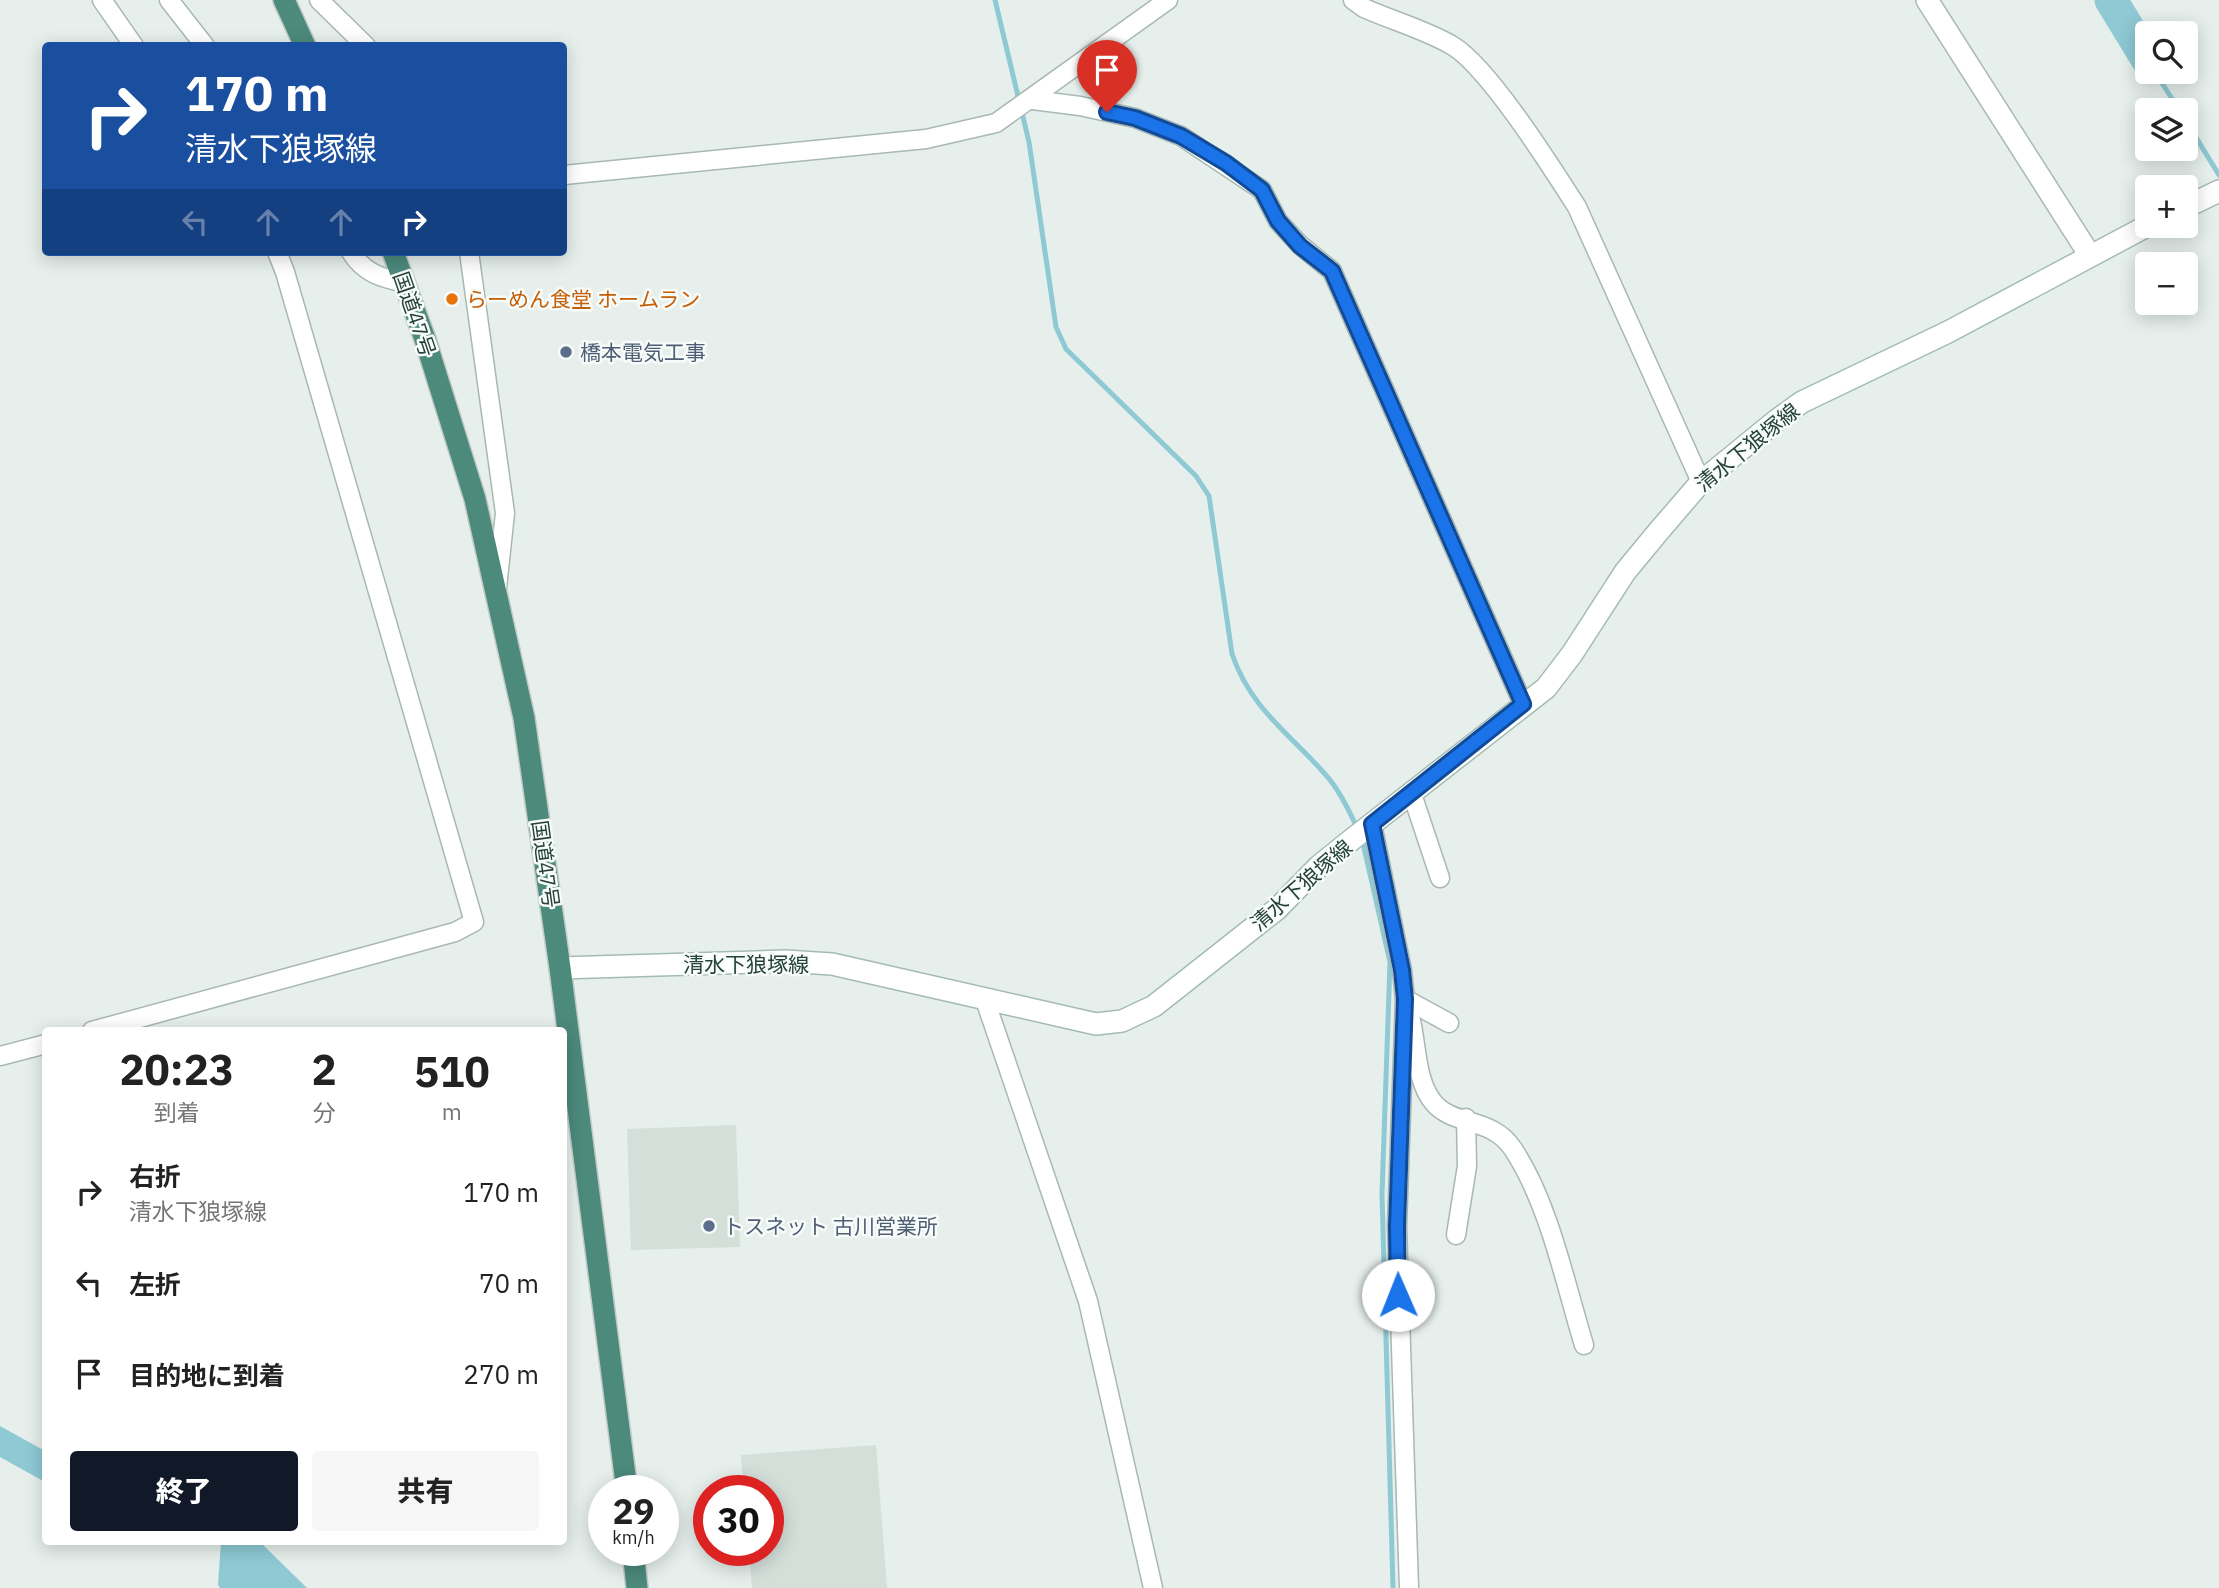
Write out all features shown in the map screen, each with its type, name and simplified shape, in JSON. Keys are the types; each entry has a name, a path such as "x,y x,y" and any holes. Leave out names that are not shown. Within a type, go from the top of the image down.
{"highway":[{"path":"284,0 303,42"},
{"name":"国道47号","path":"394,256 475,499 524,718 561,968 624,1475"},
{"path":"635,1566 637,1588"}],"main road":[{"path":"1927,0 2089,254"},
{"path":"2198,201 2218,191"},
{"name":"清水下狼塚線","path":"561,968 785,961 832,964 1097,1024 1122,1021 1154,1006 1276,909 1319,866 1546,688 1572,654 1625,572 1701,482 1802,402 1948,332 2089,254 2135,232"}],"street":[{"path":"102,0 131,42"},
{"path":"169,0 202,42"},
{"path":"319,0 362,42"},
{"path":"567,175 926,139 996,123 1025,105 1168,0"},
{"path":"1353,0 1364,8 1452,46 1473,61 1557,175 1577,207 1701,482"},
{"path":"1025,105 1080,106 1135,118 1181,136 1262,190 1278,221 1300,246 1332,271 1523,704"},
{"path":"106,1027 455,932 474,922 474,914 279,256"},
{"path":"353,256 358,264 377,277 405,284"},
{"path":"470,256 505,513 496,593"},
{"path":"1412,794 1440,878"},
{"path":"1363,831 1395,932 1405,999 1415,1029 1421,1079 1431,1100 1443,1113 1466,1118 1494,1129 1515,1151 1538,1199 1584,1345"},
{"path":"1405,999 1449,1023"},
{"path":"1405,999 1397,1226 1409,1588"},
{"path":"985,1000 1088,1301 1153,1588"},
{"path":"0,1056 42,1045"},
{"path":"1456,1235 1467,1166 1466,1118"}],"shaded area":[{"path":"736,1125 740,1247 631,1250 627,1129"},
{"path":"876,1445 887,1588 752,1588 750,1566 784,1566 784,1475 743,1475 741,1455"}],"water":[{"path":"0,1426 42,1449 42,1480 0,1457"},
{"path":"221,1545 263,1545 307,1588 220,1588"}],"waterway":[{"path":"995,0 1029,142 1056,327 1066,349 1196,476 1209,496 1232,654 1240,673 1260,705 1330,780 1358,830"},
{"path":"2111,0 2135,39"},
{"path":"2163,84 2171,98"},
{"path":"2198,141 2219,175"},
{"path":"1362,839 1390,962 1382,1194 1393,1588"}],"place":[{"name":"らーめん食堂 ホームラン","path":"452,299"},
{"name":"橋本電気工事","path":"566,352"},
{"name":"トスネット 古川営業所","path":"709,1226"}],"route":[{"path":"1107,112 1135,118 1181,136 1226,163 1262,190 1278,221 1300,246 1332,271 1428,483 1523,704 1372,824 1402,970 1405,999 1397,1226 1398,1295"}]}
